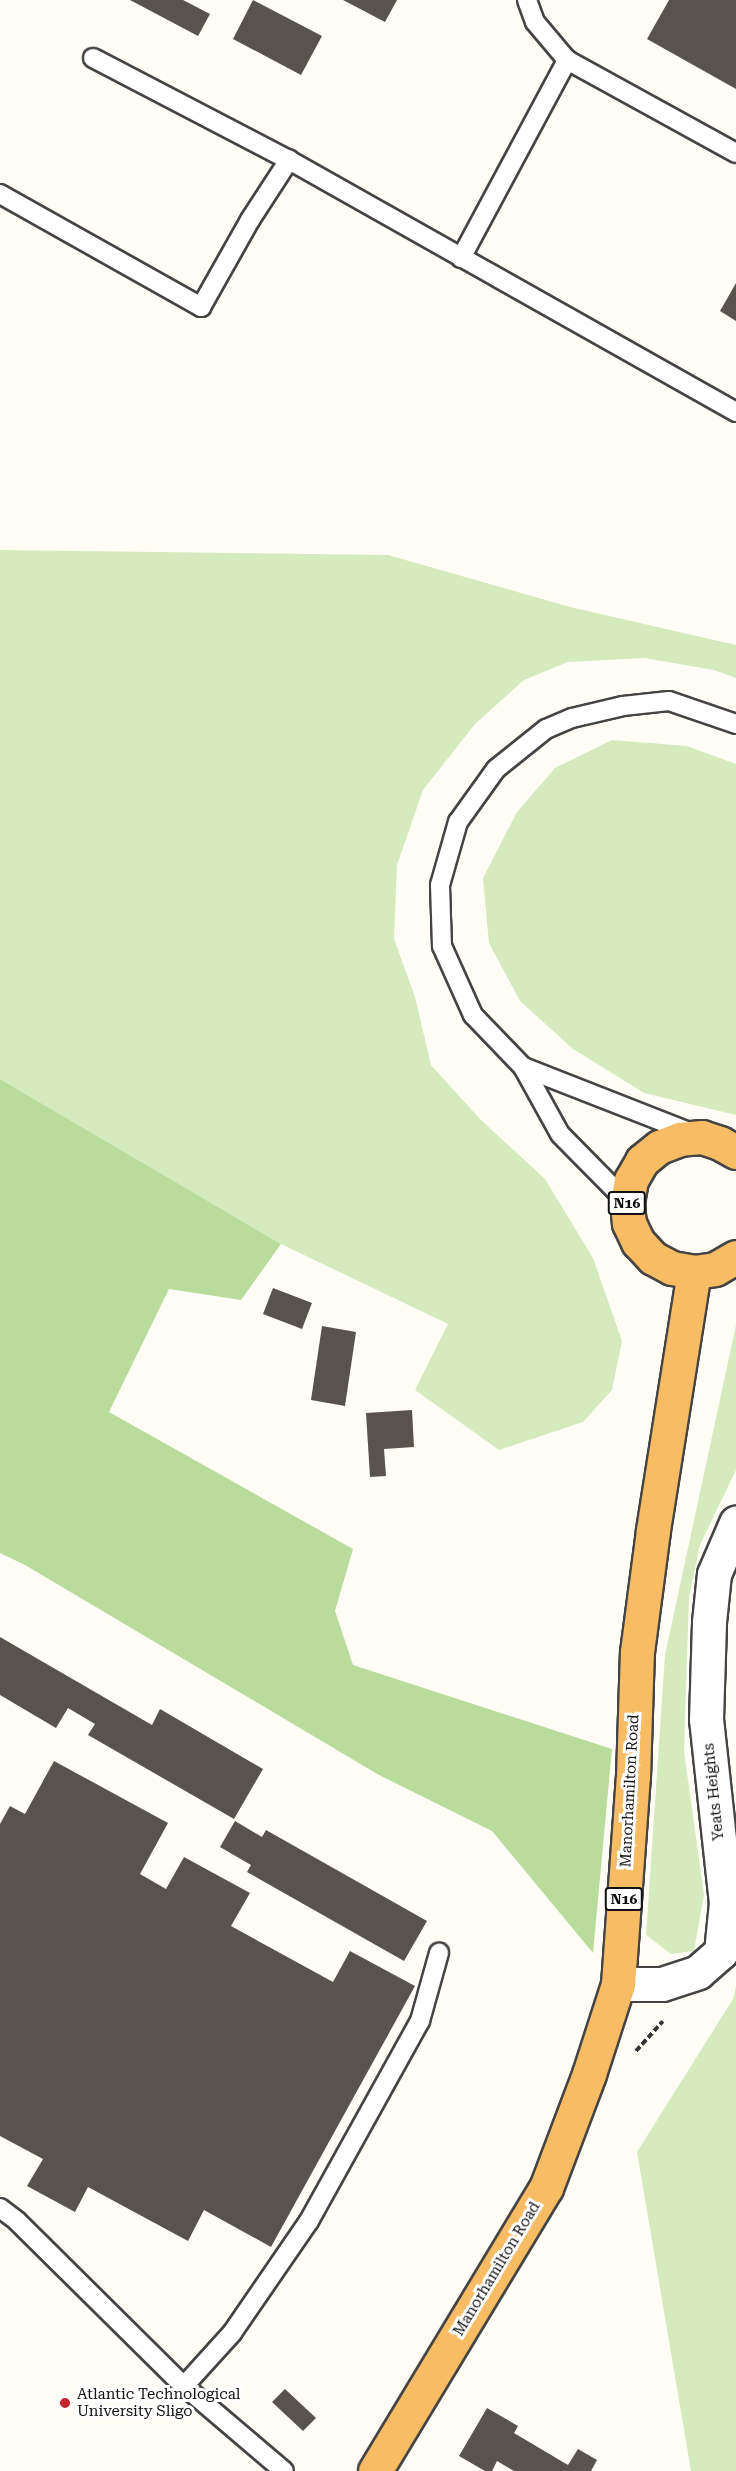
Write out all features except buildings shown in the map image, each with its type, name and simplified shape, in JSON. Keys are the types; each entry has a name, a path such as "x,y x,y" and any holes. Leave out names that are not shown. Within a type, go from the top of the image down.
{"highway":[{"path":"702,1137 736,1152"},
{"name":"N16","path":"702,1137 680,1139 659,1147 642,1161 631,1180 627,1202 629,1223 638,1242 653,1258 672,1268 694,1272 715,1269 736,1257"},
{"name":"Manorhamilton Road","path":"375,2471 546,2187 589,2074 618,1984 633,1777 637,1652 653,1530 694,1272"}],"street":[{"name":"Yeats Heights","path":"618,1984 662,1984 698,1972 721,1952 726,1904 706,1719 709,1622 714,1574 736,1523"}],"lane":[{"path":"527,0 534,22 567,60 736,153"},
{"path":"93,58 289,160 736,412"},
{"path":"462,258 567,60"},
{"path":"0,194 201,307 250,220 289,160"},
{"path":"627,1202 560,1134 523,1067 473,1014 442,946 440,885 458,822 496,769 546,729 572,718 623,706 669,701 736,724"},
{"path":"523,1067 702,1137"},
{"path":"184,2386 232,2333 309,2221 420,2021 439,1953"},
{"path":"0,2208 17,2221 184,2386 284,2471"}],"green space":[{"path":"0,550 388,555 570,607 736,645 736,678 714,670 644,658 568,662 524,680 475,724 423,790 397,865 394,939 415,997 431,1065 480,1119 545,1179 593,1258 622,1341 612,1390 583,1422 499,1450 415,1390 448,1324 281,1244 0,1079"},
{"path":"612,740 687,746 736,764 736,1115 644,1093 573,1049 520,1001 489,943 483,878 517,812 555,768"},
{"path":"0,1079 281,1244 241,1300 169,1289 109,1412 353,1549 335,1611 353,1665 612,1749 593,1953 492,1831 379,1775 25,1565 0,1553"},
{"path":"736,1325 736,1470 700,1545 689,1597 684,1751 704,1895 694,1951 671,1954 646,1935 665,1655"},
{"path":"736,1987 736,2471 691,2471 637,2152 733,1999"}],"place":[{"name":"Atlantic Technological University Sligo","path":"65,2403"}]}
